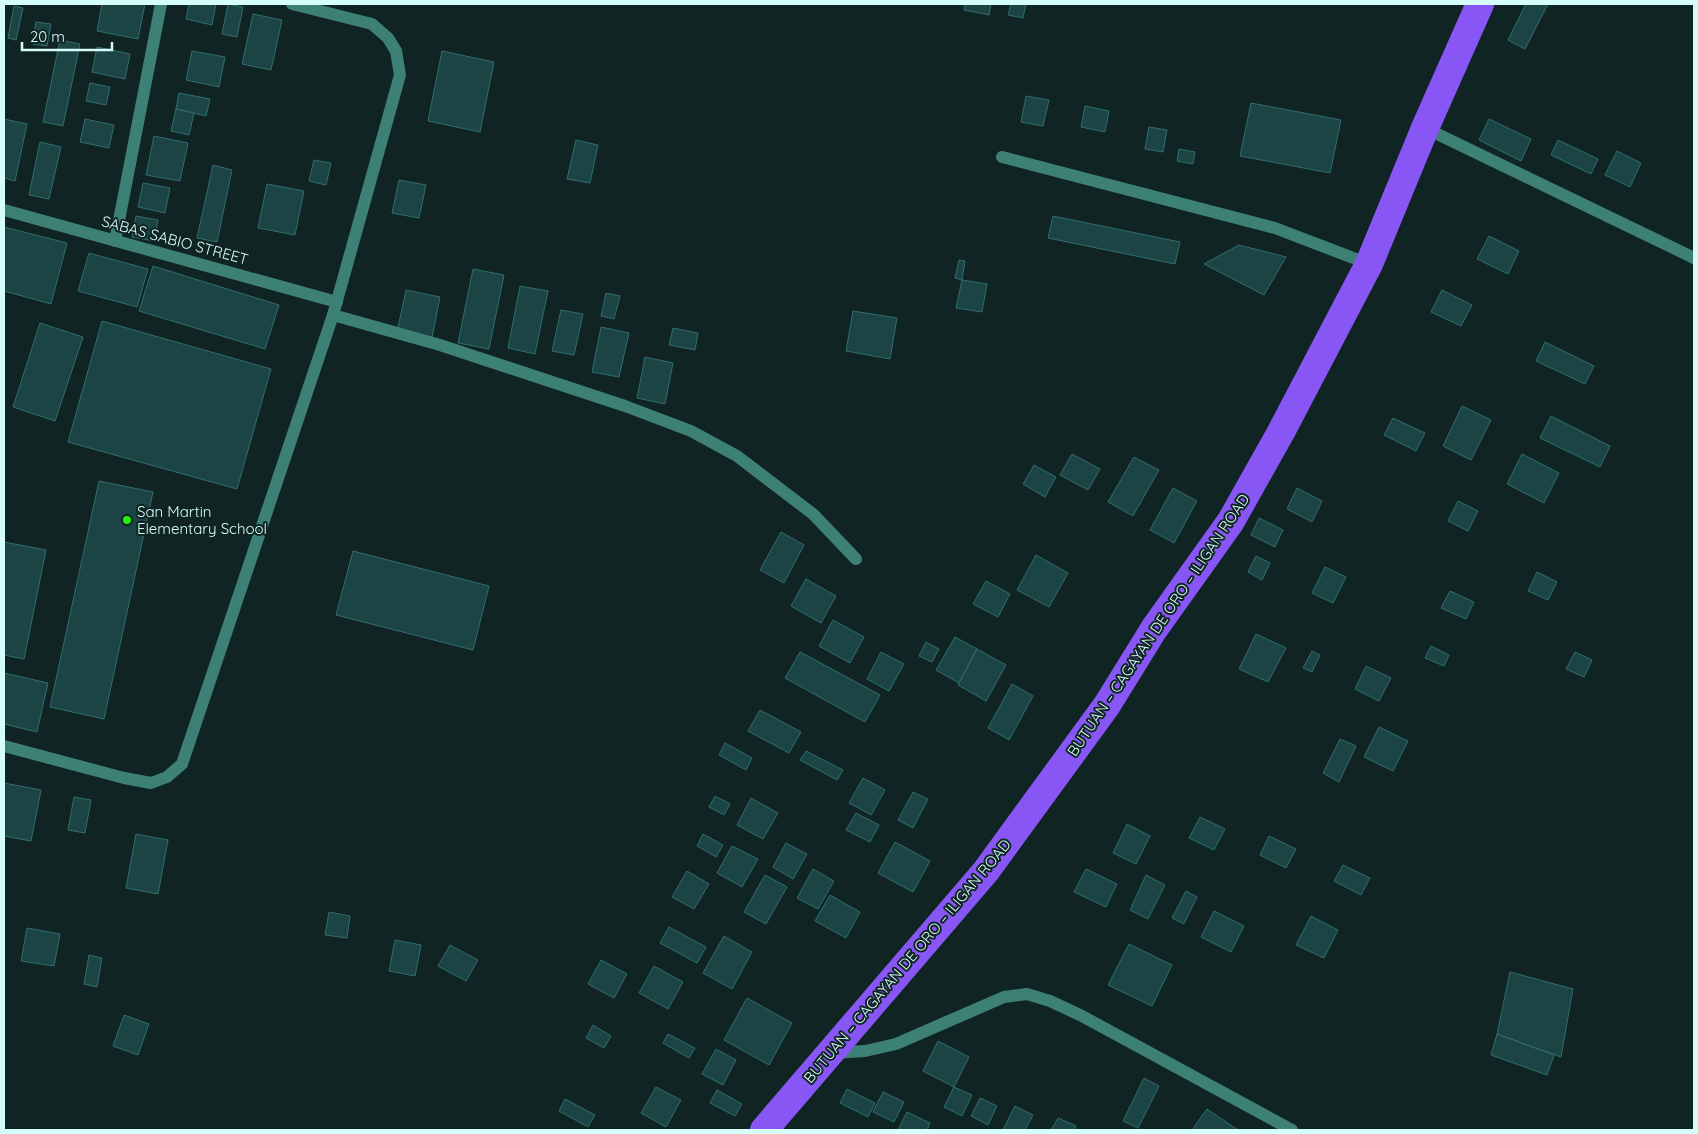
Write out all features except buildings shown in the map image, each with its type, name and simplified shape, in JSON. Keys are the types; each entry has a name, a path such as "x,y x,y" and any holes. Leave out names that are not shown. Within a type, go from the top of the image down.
{"highway":[{"name":"BUTUAN – CAGAYAN DE ORO – ILIGAN ROAD","path":"764,1130 986,871 1107,705 1154,628 1231,521 1285,424 1369,264 1425,128 1480,4"}],"street":[{"path":"115,240 161,4"},
{"path":"4,746 124,778 151,783 168,777 182,764 333,315 400,75 396,51 388,38 372,24 312,6 292,4"},
{"path":"1425,128 1694,258"},
{"path":"1002,157 1275,228 1369,264"},
{"name":"SABAS SABIO STREET","path":"4,210 337,302"},
{"path":"333,315 440,345 625,406 690,431 737,456 813,514 856,559"},
{"path":"831,1053 866,1051 896,1044 1004,997 1027,994 1050,1001 1082,1016 1292,1130"}],"place":[{"name":"San Martin Elementary School","path":"127,520"}]}
